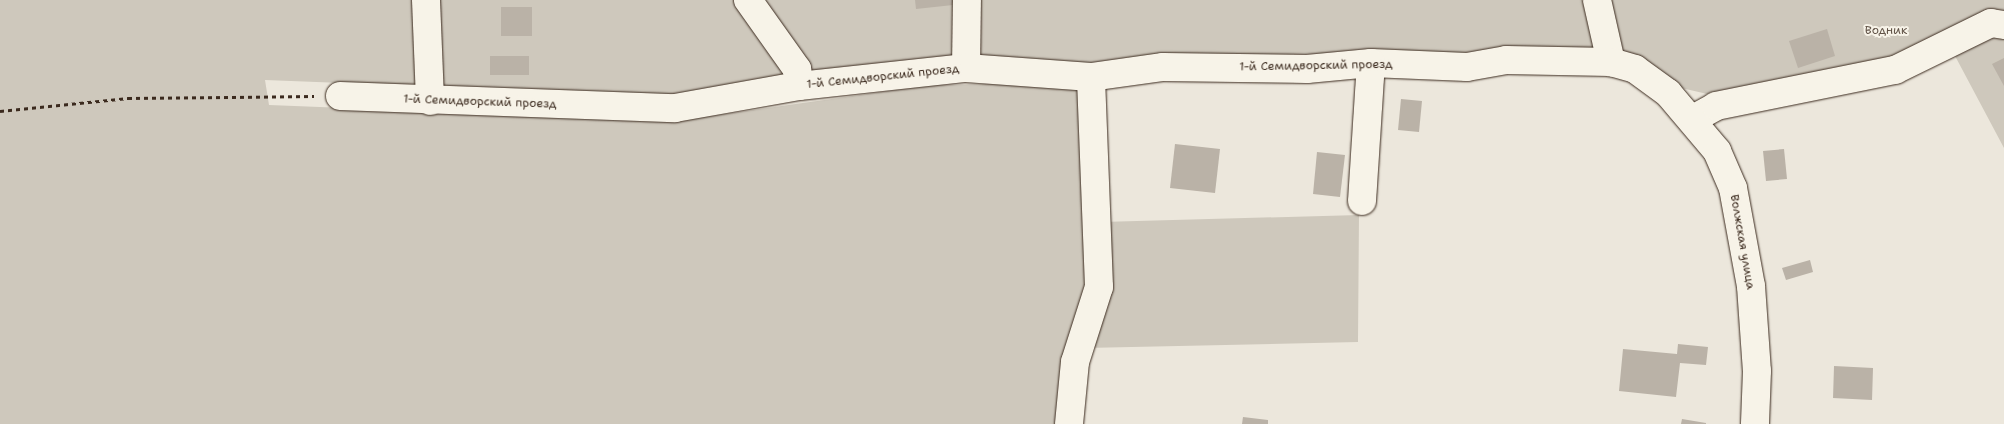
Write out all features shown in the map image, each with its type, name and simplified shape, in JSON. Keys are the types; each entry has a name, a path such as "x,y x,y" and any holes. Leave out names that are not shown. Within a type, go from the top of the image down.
{"street":[{"path":"426,0 430,101"},
{"path":"748,0 797,69 799,86"},
{"path":"966,68 967,0"},
{"path":"1596,0 1623,65"},
{"path":"1693,119 1716,106 1895,70 1991,23 2004,25"},
{"name":"1-й Семидворский проезд","path":"340,96 430,101 675,108 799,86 966,68 1091,77 1163,67 1307,69 1371,63 1467,67 1506,60 1623,65"},
{"path":"1362,201 1371,63"},
{"name":"Волжская улица","path":"1623,65 1668,93 1693,119 1717,151 1733,188 1751,286 1757,371 1755,424"},
{"path":"1069,424 1075,362 1099,287 1091,77"}],"path":[{"path":"0,111 128,98 340,96"}],"green space":[{"path":"0,0 734,0 782,65 785,75 676,96 265,80 269,105 674,121 931,85 1040,83 1081,87 1101,222 1359,215 1358,342 1085,348 1075,424 0,424"},
{"path":"761,0 964,0 956,53 945,63 820,74 812,70"},
{"name":"Водник","path":"975,0 2004,0 2004,148 1954,54 1890,63 1716,96 1677,87 1595,48 1507,55 1378,52 1166,59 1094,67 983,58 978,50"}],"building":[{"path":"915,0 953,0 953,5 916,9"},
{"path":"501,7 532,7 532,36 501,36"},
{"path":"1827,29 1835,56 1798,68 1789,41"},
{"path":"490,56 529,56 529,75 490,75"},
{"path":"2004,58 2004,86 1992,64"},
{"path":"1401,99 1422,101 1419,132 1398,130"},
{"path":"1175,144 1220,149 1215,193 1170,188"},
{"path":"1784,149 1787,179 1766,181 1763,151"},
{"path":"1317,152 1345,155 1340,197 1313,194"},
{"path":"1810,260 1813,272 1786,280 1782,268"},
{"path":"1678,344 1708,347 1706,365 1680,363 1676,397 1619,391 1623,349 1677,354"},
{"path":"1834,366 1873,368 1872,400 1833,398"},
{"path":"1243,417 1268,420 1268,424 1242,424"},
{"path":"1682,419 1706,423 1706,424 1681,424"}]}
